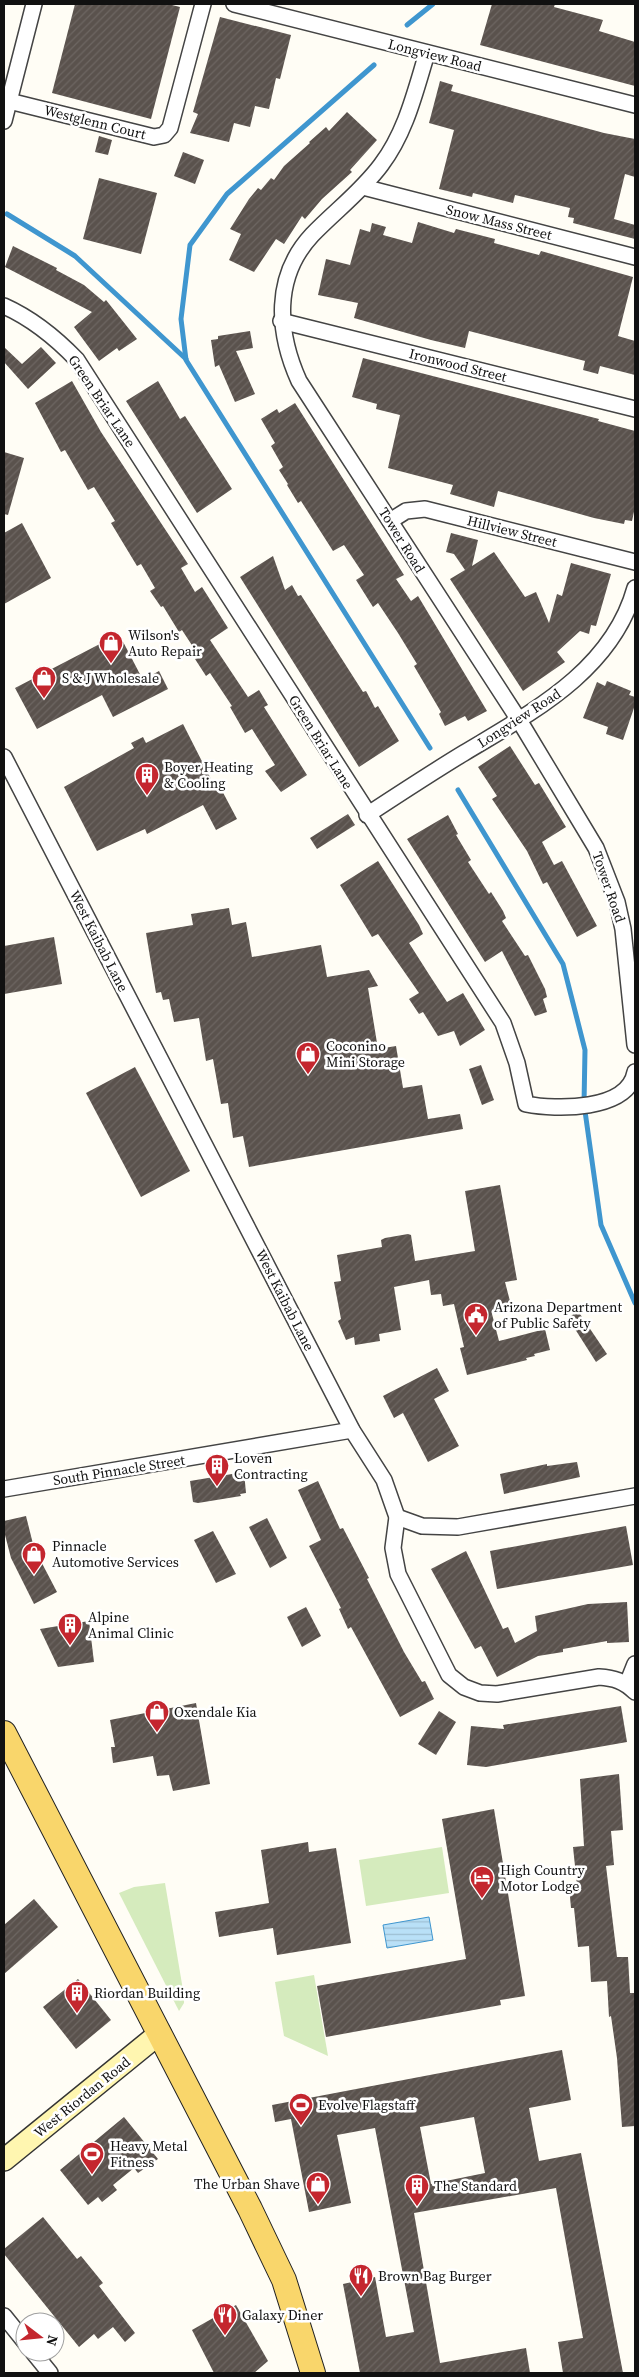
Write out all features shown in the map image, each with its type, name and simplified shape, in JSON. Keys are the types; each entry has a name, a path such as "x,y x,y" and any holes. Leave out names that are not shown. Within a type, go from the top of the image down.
{"main road":[{"path":"4,1733 160,2033 284,2280 313,2373"}],"street":[{"path":"4,120 34,4"},
{"name":"Westglenn Court","path":"9,101 154,136 164,135 170,128 203,4"},
{"name":"Longview Road","path":"234,4 635,105"},
{"name":"Tower Road","path":"427,53 402,128 382,164 363,187 311,236 299,253 289,274 282,299 281,321 290,360 299,380 519,720 586,828 608,877 623,929 635,1045"},
{"name":"Snow Mass Street","path":"363,187 635,257"},
{"name":"Green Briar Lane","path":"4,306 38,325 59,340 77,360 367,815 503,1023 517,1063 526,1104 542,1108 612,1100 626,1091 635,1072"},
{"name":"Ironwood Street","path":"281,321 635,409"},
{"name":"Hillview Street","path":"390,521 406,512 425,509 635,562"},
{"name":"Longview Road","path":"367,815 519,720 576,680 596,660 618,629 635,588"},
{"name":"West Kaibab Lane","path":"4,757 352,1430 384,1480 397,1516 393,1548 398,1574 449,1675 464,1687 480,1693 497,1694 599,1677 614,1678 631,1688"},
{"name":"South Pinnacle Street","path":"4,1489 352,1430"},
{"path":"397,1516 422,1526 458,1527 635,1496"},
{"path":"631,1688 635,1664"},
{"name":"West Riordan Road","path":"4,2160 160,2033"},
{"path":"4,2316 15,2330"},
{"path":"41,2362 50,2373"}],"green space":[{"path":"442,1847 449,1893 366,1906 359,1860"},
{"path":"165,1883 184,1996 184,2003 179,2011 119,1893 134,1887"},
{"path":"314,1975 328,2056 284,2036 275,1982"}],"water":[{"path":"429,1917 433,1940 387,1948 383,1925"}],"building":[{"path":"75,4 168,4 180,7 151,119 52,93"},
{"path":"492,4 555,4 554,7 603,20 599,31 635,42 635,86 480,45"},
{"path":"220,17 291,35 280,79 276,78 269,109 255,106 250,127 234,123 229,142 190,133 198,114 193,112"},
{"path":"440,81 453,85 451,91 604,133 635,139 635,177 625,174 614,219 635,225 635,239 573,223 574,218 568,217 570,208 515,195 513,203 473,193 472,197 439,189 454,130 429,123"},
{"path":"347,112 377,140 350,170 352,172 322,199 305,219 302,216 284,244 276,239 254,272 229,260 241,234 230,229 249,199 258,188 261,190 271,178 274,180 284,166 309,142 326,127 329,131"},
{"path":"99,136 112,140 108,155 95,152"},
{"path":"183,152 204,160 195,184 174,176"},
{"path":"99,178 157,193 141,254 83,239"},
{"path":"418,222 454,233 456,229 495,239 494,243 539,255 541,251 633,277 618,336 635,341 635,375 600,366 598,374 583,370 585,361 469,331 465,348 431,340 354,318 358,303 318,295 326,259 350,265 360,229 370,232 372,223 386,227 383,235 412,243"},
{"path":"13,246 57,268 56,270 84,285 104,302 106,300 137,339 119,351 117,348 99,361 74,327 92,312 5,267"},
{"path":"250,331 253,348 236,351 255,394 235,402 219,365 215,367 211,340 218,339 218,336"},
{"path":"4,347 22,364 41,347 56,363 28,389 4,362"},
{"path":"363,358 599,419 598,421 635,431 635,507 632,521 625,520 624,524 594,518 498,491 494,507 450,494 453,485 388,468 400,415 376,409 377,404 352,397"},
{"path":"72,381 101,432 188,564 181,568 195,592 202,587 228,628 210,640 248,697 259,690 268,705 264,707 307,775 281,792 265,771 275,765 252,729 245,733 230,707 232,706 210,673 206,676 195,659 199,656 182,630 179,632 163,606 161,607 150,591 155,588 141,564 137,566 111,523 115,521 94,487 88,490 65,450 61,452 35,403"},
{"path":"158,381 180,419 185,416 232,489 197,513 126,401"},
{"path":"295,403 404,575 396,579 411,601 418,596 487,711 468,721 465,716 445,726 439,714 441,712 414,666 417,664 378,603 373,607 356,580 364,575 344,545 333,551 301,501 298,503 279,470 283,467 271,446 275,443 261,419 277,409 279,413"},
{"path":"4,452 24,458 8,515 4,514"},
{"path":"22,523 51,578 4,604 4,533"},
{"path":"451,533 478,540 472,566 494,552 525,597 536,592 549,623 557,594 562,596 571,563 611,574 596,626 591,625 589,634 580,631 557,652 565,662 523,691 450,579 465,570 454,554 446,552"},
{"path":"273,556 285,590 292,585 298,596 301,595 363,692 366,691 375,708 378,706 399,741 359,767 240,577"},
{"path":"119,634 143,680 159,671 168,689 113,717 102,695 37,729 15,688"},
{"path":"607,681 631,691 629,695 635,697 635,705 623,740 606,734 608,727 583,718 597,682 605,686"},
{"name":"Boyer Heating & Cooling","path":"183,724 215,787 219,785 237,819 216,830 203,805 147,834 145,829 97,851 64,787 134,748 131,743 143,737 146,743"},
{"path":"510,746 535,785 539,783 566,827 542,842 554,865 562,861 597,926 577,937 547,882 543,884 527,851 492,799 497,796 478,767"},
{"path":"348,814 355,825 317,849 310,838"},
{"path":"448,815 458,834 456,835 471,860 468,862 489,894 491,892 503,911 506,918 502,921 525,956 528,955 545,989 547,997 543,999 547,1012 535,1016 502,951 485,962 407,839"},
{"path":"378,861 423,934 409,943 447,1002 463,993 485,1030 460,1046 454,1031 438,1036 423,1012 419,1014 409,999 419,993 378,934 372,937 340,885"},
{"path":"229,908 232,925 246,922 252,957 321,945 327,977 369,970 378,986 368,988 378,1049 396,1046 403,1088 422,1085 428,1119 460,1114 463,1129 249,1167 243,1136 233,1138 228,1103 221,1104 213,1059 206,1061 199,1018 174,1022 169,999 163,1000 161,992 156,993 146,933 193,925 191,914"},
{"path":"54,937 62,984 4,994 4,946"},
{"path":"481,1065 494,1100 482,1105 469,1069"},
{"path":"135,1067 190,1171 141,1197 86,1093"},
{"path":"500,1185 517,1280 505,1282 512,1309 492,1314 499,1341 545,1329 550,1350 534,1354 535,1356 526,1358 527,1360 467,1375 460,1348 464,1347 454,1304 443,1306 441,1294 431,1295 429,1280 394,1287 401,1330 379,1334 380,1341 355,1345 354,1337 346,1340 338,1321 341,1319 334,1282 341,1281 337,1255 382,1247 381,1240 385,1238 408,1234 411,1235 415,1261 475,1251 465,1191"},
{"path":"578,1311 607,1354 596,1362 568,1318"},
{"path":"437,1368 449,1391 434,1399 459,1446 428,1462 403,1413 394,1418 383,1396"},
{"path":"577,1462 580,1477 504,1494 500,1474 547,1464 547,1466"},
{"name":"Loven Contracting","path":"244,1472 246,1493 240,1494 241,1496 198,1503 193,1502 190,1481"},
{"path":"318,1481 340,1529 343,1528 369,1578 367,1579 404,1652 422,1682 425,1681 434,1699 400,1717 351,1627 348,1629 339,1609 341,1608 309,1546 321,1540 298,1490"},
{"name":"Pinnacle Automotive Services","path":"26,1516 34,1548 57,1592 34,1604 11,1558 4,1531 4,1521"},
{"path":"267,1518 287,1558 270,1568 249,1527"},
{"path":"626,1526 633,1565 497,1589 490,1551"},
{"path":"213,1531 236,1574 216,1583 194,1540"},
{"path":"466,1551 503,1629 508,1627 515,1643 537,1631 535,1616 588,1604 627,1602 629,1642 607,1643 607,1641 563,1649 563,1652 538,1656 497,1677 481,1646 475,1649 431,1569"},
{"path":"306,1607 321,1636 302,1647 287,1617"},
{"name":"Alpine Animal Clinic","path":"89,1621 94,1662 58,1667 40,1629"},
{"name":"Oxendale Kia","path":"196,1703 210,1784 173,1791 169,1775 157,1776 153,1756 113,1763 111,1747 115,1747 110,1720"},
{"path":"621,1706 627,1742 486,1767 467,1765 471,1726 504,1729 503,1725"},
{"path":"439,1711 456,1722 436,1755 418,1744"},
{"path":"619,1774 623,1830 611,1831 614,1865 606,1866 617,1957 628,1957 630,1993 635,1993 635,2126 622,2127 617,2058 611,2016 609,2017 607,1981 591,1982 589,1946 578,1947 574,1908 571,1908 569,1886 577,1885 573,1847 584,1846 580,1779"},
{"name":"High Country Motor Lodge","path":"494,1809 525,1996 500,2000 501,2005 326,2037 317,1986 466,1959 442,1819"},
{"path":"308,1842 309,1852 336,1848 351,1943 277,1955 273,1928 219,1937 215,1912 269,1903 261,1850"},
{"path":"34,1899 58,1927 4,1974 4,1925"},
{"name":"Riordan Building","path":"78,1979 111,2020 76,2049 43,2007"},
{"name":"The Standard","path":"562,2050 571,2100 529,2108 539,2161 581,2153 623,2373 563,2373 558,2342 583,2338 556,2188 414,2213 440,2363 526,2348 530,2373 360,2373 343,2284 375,2277 386,2337 414,2332 375,2128 337,2135 351,2203 309,2212 291,2119 275,2122 272,2105","holes":["474,2117 485,2173 431,2184 420,2127"]},
{"path":"124,2117 158,2159 138,2173 134,2168 113,2185 117,2190 102,2202 98,2197 88,2205 60,2170"},
{"path":"43,2217 77,2259 81,2256 103,2283 99,2286 135,2333 125,2342 113,2327 98,2339 94,2334 79,2347 65,2330 65,2312 51,2312 4,2254 4,2249"},
{"name":"Galaxy Diner","path":"236,2305 268,2361 254,2373 214,2373 192,2330"}],"waterway":[{"path":"407,25 433,4"},
{"path":"374,65 227,194 190,245 181,319 186,360 430,748"},
{"path":"7,214 75,256 186,359"},
{"path":"458,790 563,964 585,1050 584,1104 601,1225 635,1303"}],"place":[{"name":"Wilson's Auto Repair","path":"111,664"},
{"name":"S & J Wholesale","path":"44,699"},
{"name":"Boyer Heating & Cooling","path":"147,796"},
{"name":"Coconino Mini Storage","path":"308,1075"},
{"name":"Arizona Department of Public Safety","path":"476,1336"},
{"name":"Loven Contracting","path":"217,1487"},
{"name":"Pinnacle Automotive Services","path":"34,1575"},
{"name":"Alpine Animal Clinic","path":"70,1646"},
{"name":"Oxendale Kia","path":"157,1733"},
{"name":"High Country Motor Lodge","path":"482,1899"},
{"name":"Riordan Building","path":"77,2014"},
{"name":"Evolve Flagstaff","path":"301,2126"},
{"name":"Heavy Metal Fitness","path":"92,2175"},
{"name":"The Urban Shave","path":"318,2205"},
{"name":"The Standard","path":"417,2207"},
{"name":"Brown Bag Burger","path":"361,2297"},
{"name":"Galaxy Diner","path":"225,2336"}]}
